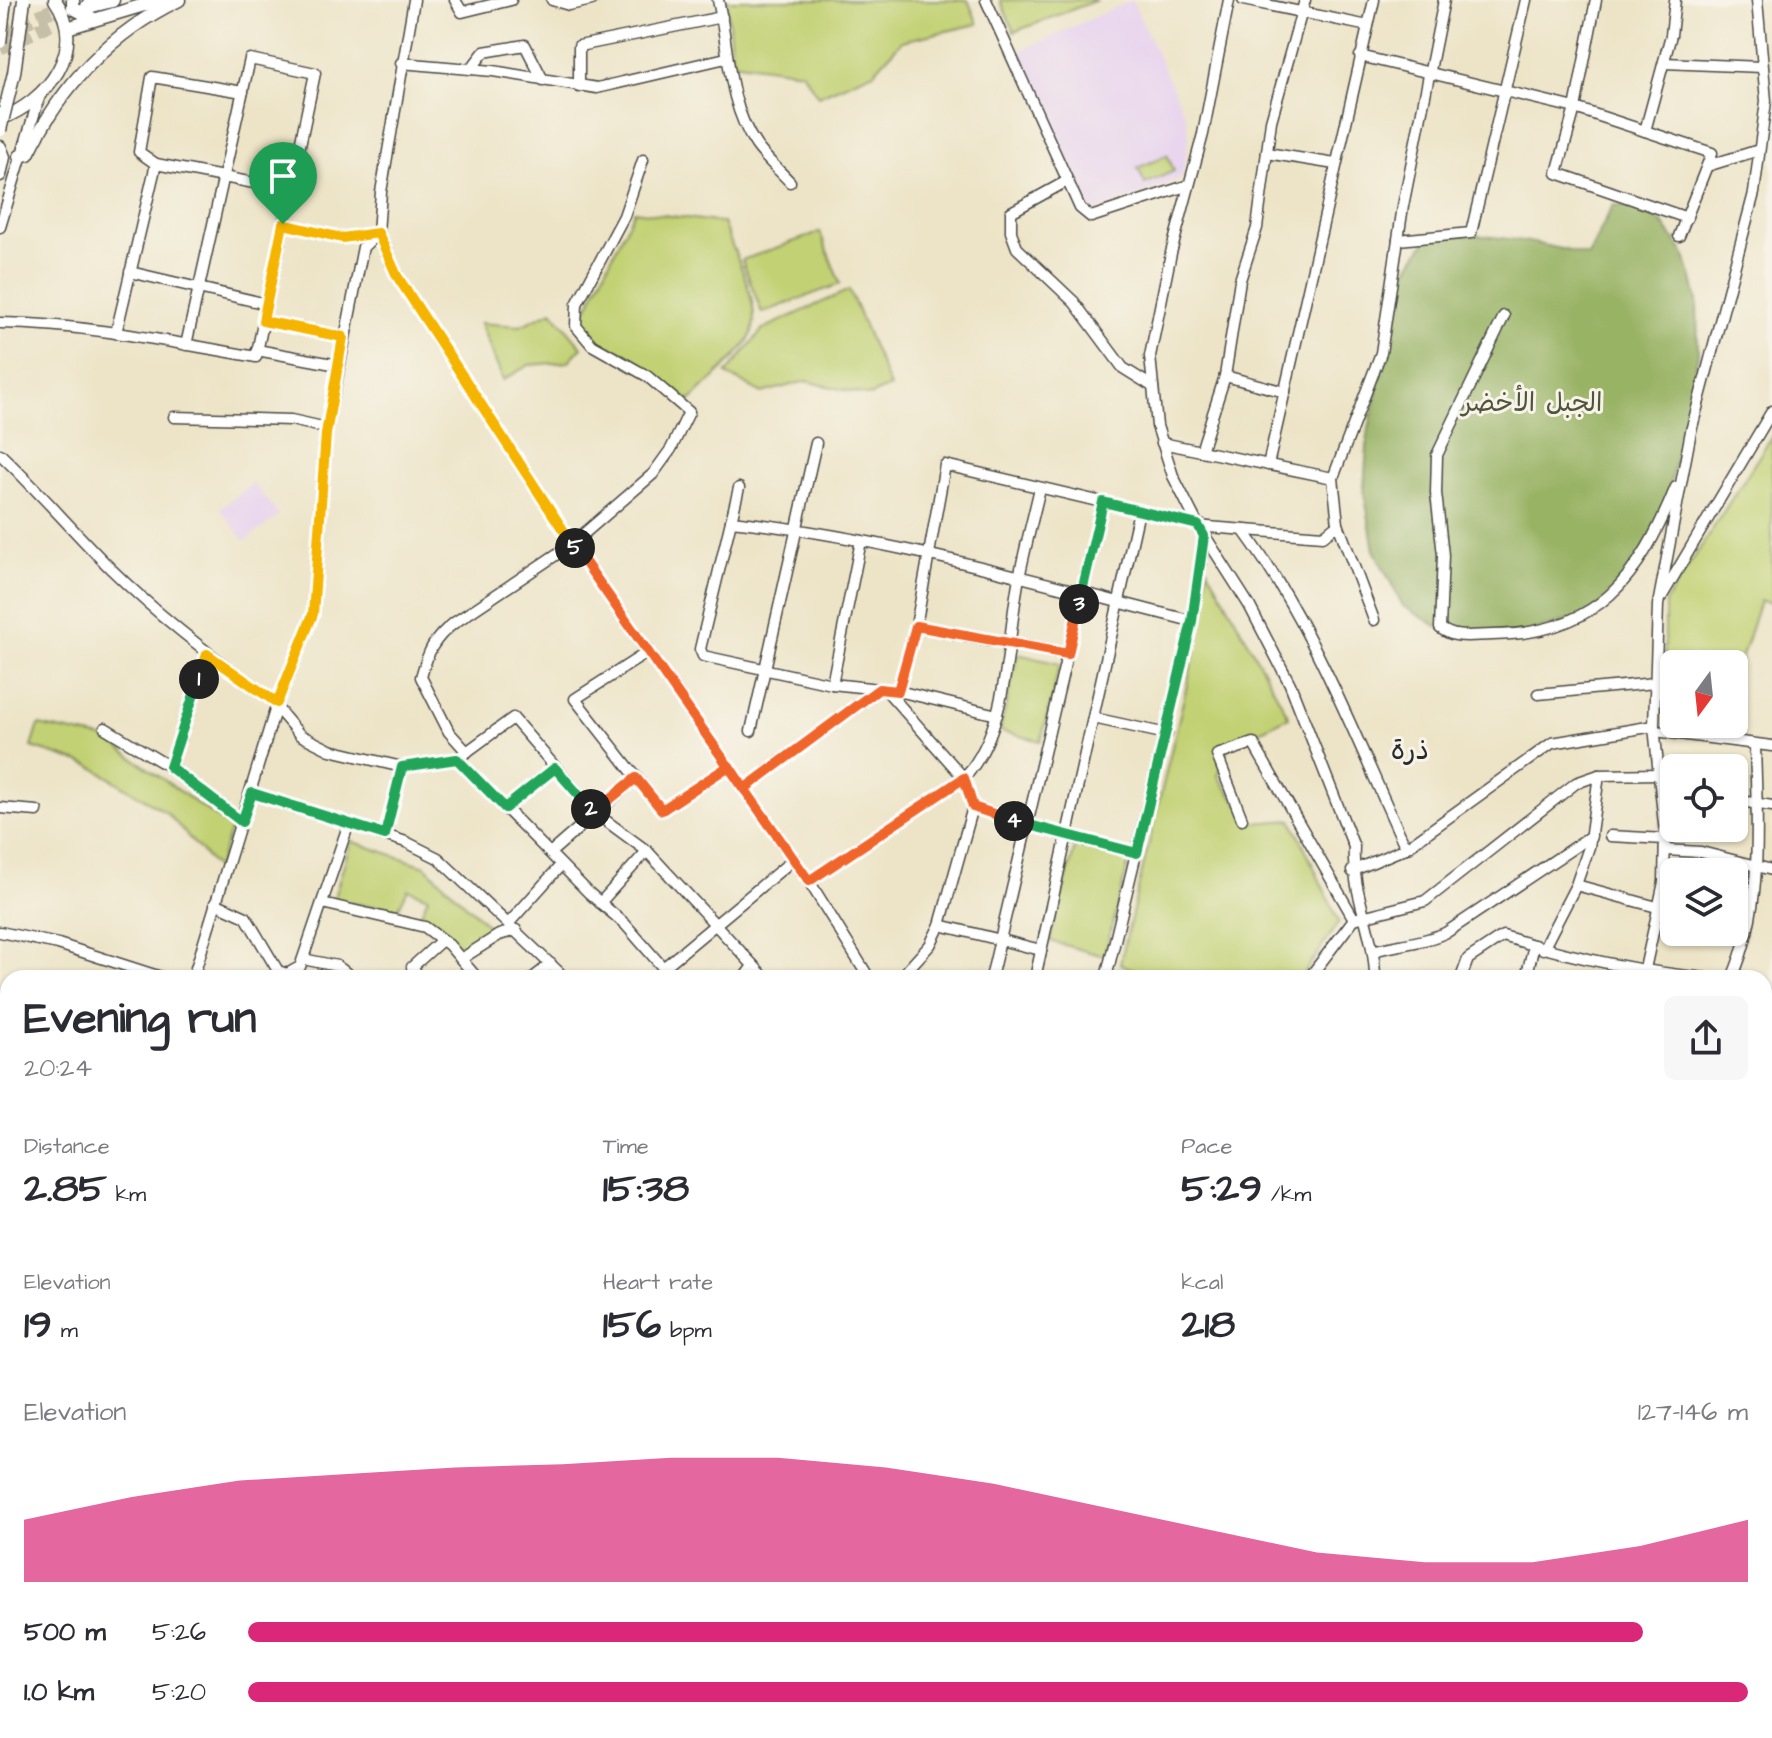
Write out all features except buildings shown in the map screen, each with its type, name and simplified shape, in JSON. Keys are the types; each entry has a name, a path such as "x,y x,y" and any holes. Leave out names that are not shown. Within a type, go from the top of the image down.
{"highway":[{"path":"91,13 112,0"}],"main road":[{"path":"0,42 5,0"},
{"path":"0,130 14,73 24,0"},
{"path":"0,119 39,98 59,72 65,55 67,28 55,0"},
{"path":"73,0 73,8 82,15 161,0"},
{"path":"20,156 28,154 68,85 132,26 179,0"},
{"path":"67,28 91,13"},
{"path":"0,147 4,157 0,175"}],"street":[{"path":"414,0 401,63 378,233 397,276 572,544 794,859 864,970"},
{"path":"455,0 462,12 511,0"},
{"path":"552,0 569,5 592,0"},
{"path":"718,0 726,58 742,117 755,145 790,182"},
{"path":"986,0 1080,208 1091,217 1189,185"},
{"path":"1229,0 1150,356 1152,386 1162,443 1173,476 1204,536 1249,605 1290,684 1354,847 1352,871 1358,919"},
{"path":"1243,0 1368,26"},
{"path":"1201,451 1225,376 1240,280 1257,228 1271,121 1305,0"},
{"path":"1268,465 1374,0"},
{"path":"1374,620 1338,524 1333,478 1381,353 1398,240 1444,0"},
{"path":"1398,240 1471,233 1526,0"},
{"path":"1596,0 1575,108 1557,173 1687,218"},
{"path":"1645,131 1664,63 1675,0"},
{"path":"1660,784 1655,728 1658,605 1684,467 1754,193 1766,101 1757,0"},
{"path":"579,87 579,46 722,17"},
{"path":"1760,37 1772,37"},
{"path":"471,69 484,52 525,45 543,80"},
{"path":"1360,56 1575,108 1712,153 1679,236"},
{"path":"401,63 471,69 579,87 619,85 726,58"},
{"path":"0,323 116,333 186,345 256,357 315,73 250,59 186,345"},
{"path":"1664,63 1762,67"},
{"path":"243,92 152,77 139,152 156,164 290,190"},
{"path":"0,227 39,98"},
{"path":"1707,166 1760,144 1772,147"},
{"path":"1267,153 1335,164"},
{"path":"643,160 624,216 577,304 576,326 592,345 629,363 689,412 671,449 653,474 572,544 438,635 428,650 421,677 462,756 505,808 625,924 663,968 794,859"},
{"path":"116,333 156,164"},
{"path":"1067,181 1011,212 1011,232 1017,248 1074,302 1123,368 1152,386"},
{"path":"283,224 342,238 378,233"},
{"path":"195,970 277,705 313,614 327,428 363,247 378,233"},
{"path":"130,272 267,304"},
{"path":"1504,316 1437,455 1436,493 1443,555 1440,628 1452,637 1521,635 1584,616 1613,596 1660,525 1684,467"},
{"path":"263,321 343,337"},
{"path":"257,350 338,365"},
{"path":"1225,376 1285,392"},
{"path":"1658,605 1772,414"},
{"path":"174,417 291,420 327,428"},
{"path":"751,731 816,443"},
{"path":"1162,443 1333,478"},
{"path":"0,454 113,571 207,654 277,705 300,735 330,750 402,767 462,756 513,718 594,812 647,851 716,922 757,970"},
{"path":"744,789 888,690 916,626 945,465 1198,525 1323,536 1338,524"},
{"path":"739,488 700,649 703,656 832,684 888,690 997,715"},
{"path":"809,881 964,778 977,764 997,715 1019,578 1040,488"},
{"path":"993,970 1103,502"},
{"path":"1037,970 1139,511"},
{"path":"731,521 797,527 1192,621"},
{"path":"1243,530 1271,568 1314,646 1406,848"},
{"path":"1108,970 1192,621 1204,536"},
{"path":"832,684 861,541"},
{"path":"916,626 1068,654"},
{"path":"648,652 575,699 662,810 729,766"},
{"path":"170,767 207,654"},
{"path":"1538,694 1655,683"},
{"path":"888,690 964,778 973,807 940,925 930,945 907,970"},
{"path":"1093,718 1167,734"},
{"path":"105,728 170,767 242,822"},
{"path":"1352,871 1406,848 1552,743 1655,728 1755,746 1772,746"},
{"path":"1242,819 1217,755 1253,743 1358,919 1373,951 1374,970"},
{"path":"1736,970 1742,956 1756,869 1755,746"},
{"path":"385,835 402,767"},
{"path":"505,808 555,768"},
{"path":"1316,970 1358,919 1425,901 1576,783 1599,775 1659,774"},
{"path":"1529,970 1538,947 1576,885 1591,836 1599,775"},
{"path":"550,853 636,778"},
{"path":"252,793 385,835 438,858 557,970"},
{"path":"1748,802 1772,806"},
{"path":"973,807 1067,836 1137,853"},
{"path":"0,808 37,811"},
{"path":"294,970 300,967 303,959 349,823"},
{"path":"1373,951 1404,942 1431,940 1447,932 1591,836"},
{"path":"1610,836 1665,844 1756,869 1772,870"},
{"path":"1645,970 1664,882 1665,844"},
{"path":"600,903 647,851"},
{"path":"461,959 512,926 561,865"},
{"path":"1576,885 1657,907"},
{"path":"215,903 246,917 277,970"},
{"path":"322,903 425,927 470,970"},
{"path":"940,925 1041,950"},
{"path":"0,932 58,944 139,970"},
{"path":"1464,970 1468,959 1503,936 1625,970"},
{"path":"414,970 412,967 442,940"},
{"path":"303,959 337,966 342,970"},
{"path":"543,970 551,964"},
{"path":"750,970 753,966"}],"shaded area":[{"path":"1132,0 1186,117 1189,137 1182,178 1092,213 1016,53"},
{"path":"253,483 279,515 245,541 220,509"}],"green space":[{"path":"727,0 968,0 978,24 902,41 874,72 818,96 802,72 732,62"},
{"path":"1000,0 1097,0 1014,32"},
{"path":"1167,155 1174,171 1145,184 1138,168"},
{"name":"الجبل الأخضر","path":"1613,205 1641,208 1664,225 1684,253 1697,301 1698,354 1660,525 1613,596 1584,616 1521,635 1469,635 1440,628 1403,606 1374,550 1364,490 1368,433 1402,278 1429,236 1470,235 1509,239 1588,256"},
{"path":"634,211 723,223 751,296 754,325 750,337 731,361 690,401 627,354 603,344 580,323"},
{"path":"820,232 840,284 762,313 742,260"},
{"path":"849,290 890,387 870,396 806,381 762,393 726,374 763,329"},
{"path":"552,311 582,347 568,362 529,365 503,380 480,323 520,326"},
{"path":"1772,436 1772,603 1760,601 1744,650 1665,650 1665,603"},
{"path":"1208,569 1289,717 1229,745 1218,776 1252,823 1292,820 1339,922 1306,970 1136,970 1120,964 1196,647"},
{"path":"1018,654 1060,664 1041,741 1000,731"},
{"path":"39,725 107,739 231,828 217,869 167,813 89,765 32,747"},
{"path":"351,841 425,866 495,932 464,949 419,918 428,897 408,889 398,909 333,901"},
{"path":"1076,843 1130,858 1104,956 1050,941"}],"tunnel":[{"path":"0,33 71,2"},
{"path":"0,48 75,12"}],"district":[{"name":"ذرة","path":"1410,750"}],"route":[{"path":"283,224 263,321 343,337 326,434 313,614 277,703 207,654 170,767 242,822 252,793 385,835 402,767 457,759 505,808 555,768 594,812 636,778 662,810 729,766 744,789 879,689 898,691 916,626 1068,654 1103,502 1198,525 1204,536 1192,621 1137,853 1067,836 973,807 964,778 809,881 729,766 572,544 397,276 378,233 342,238 283,224"}]}
